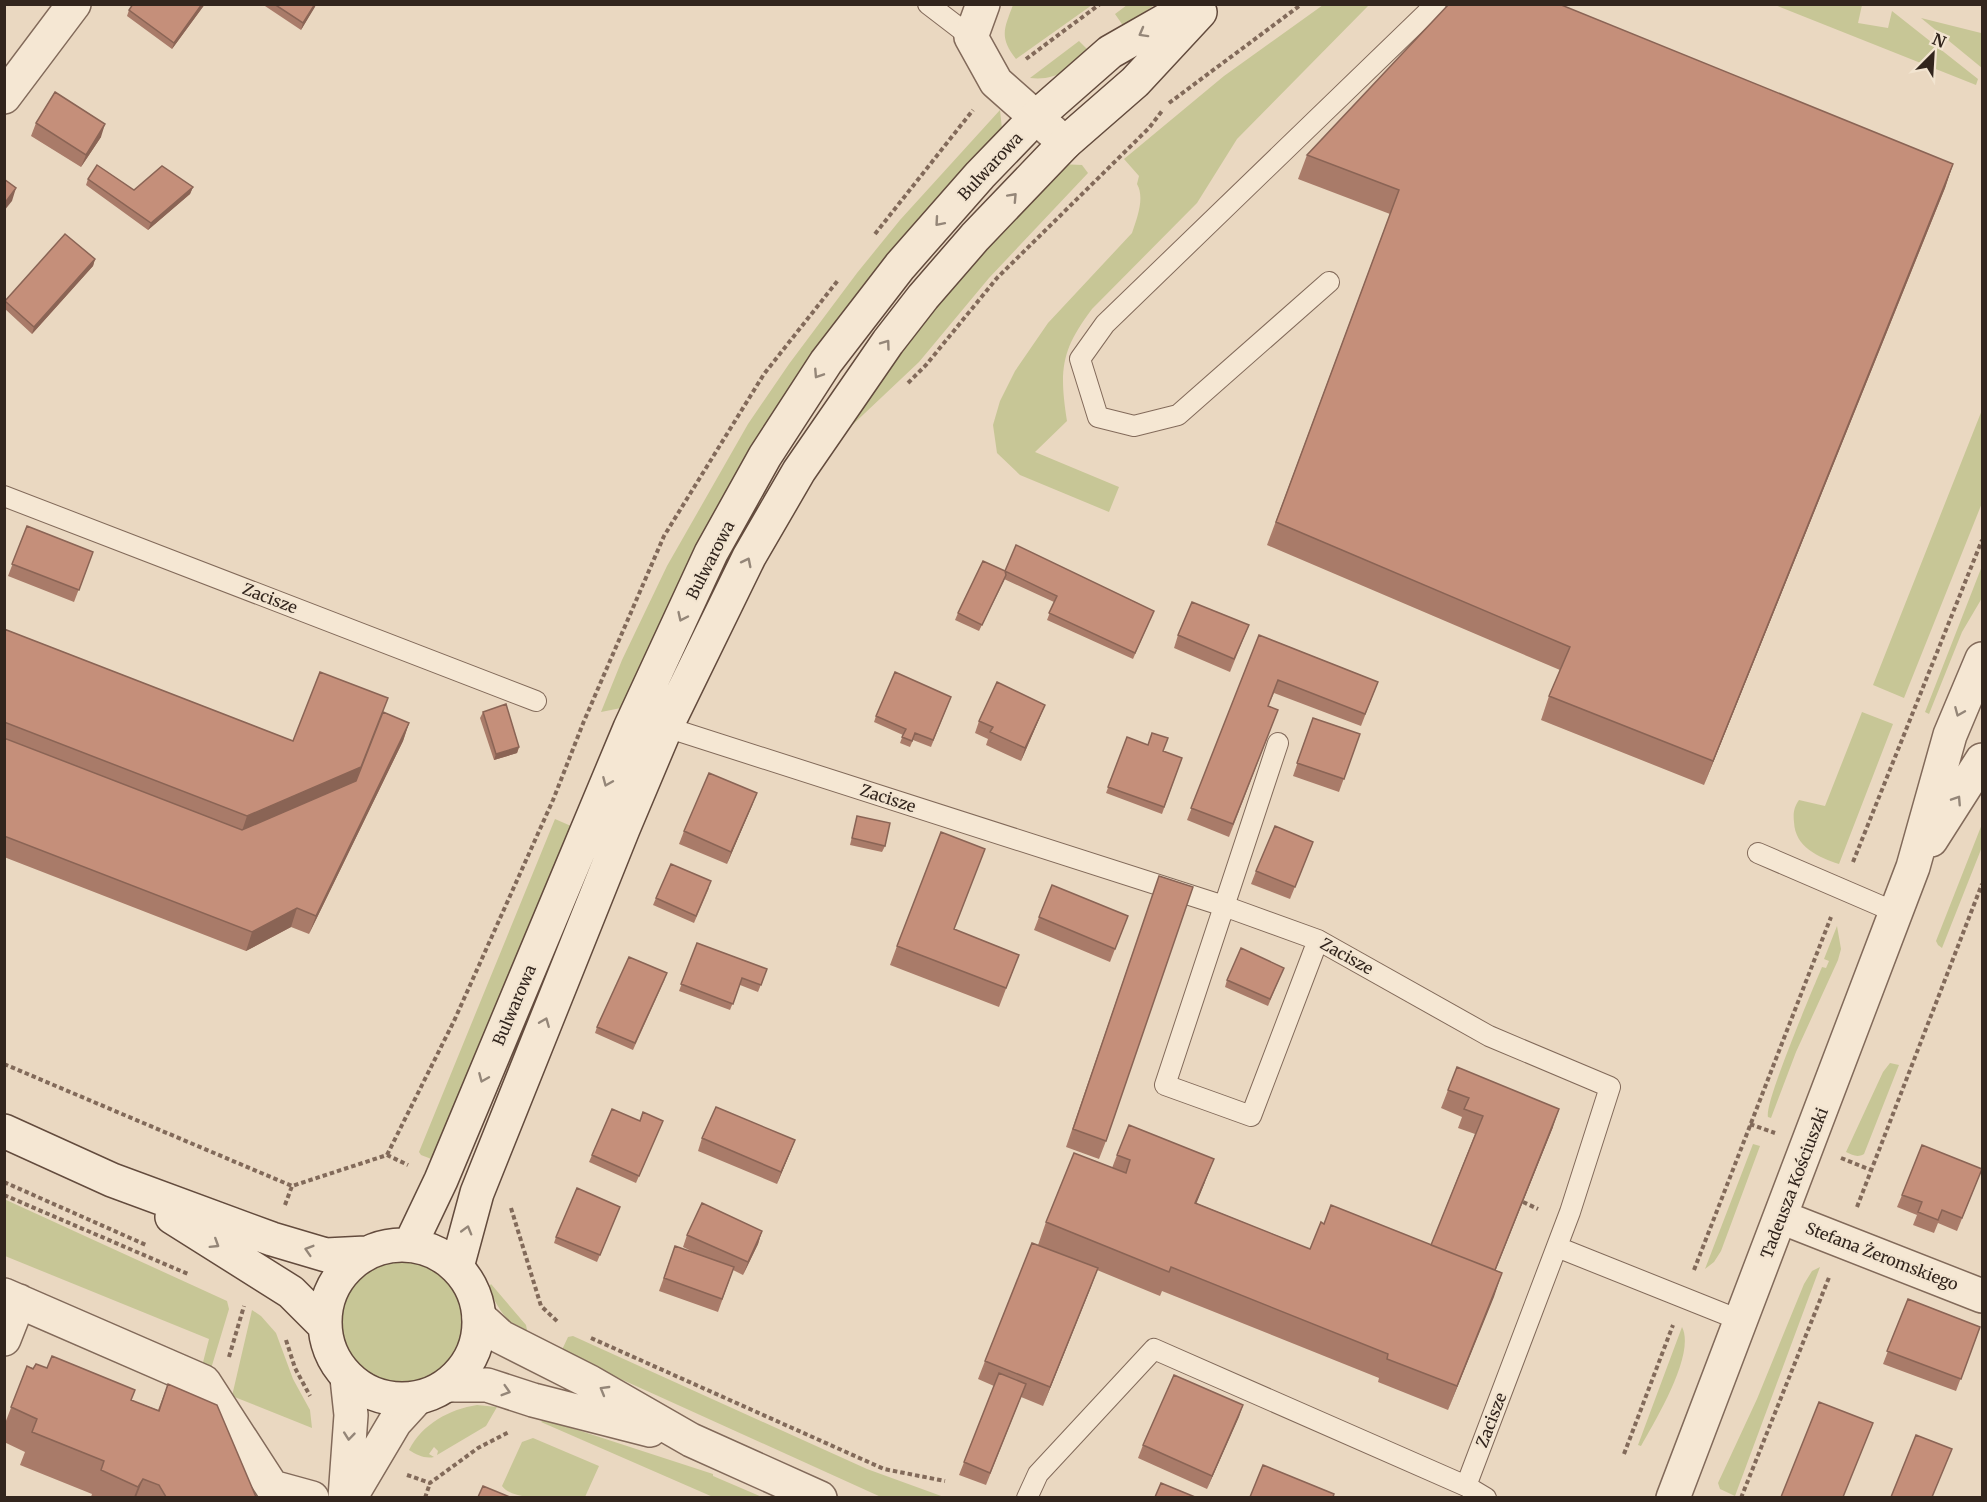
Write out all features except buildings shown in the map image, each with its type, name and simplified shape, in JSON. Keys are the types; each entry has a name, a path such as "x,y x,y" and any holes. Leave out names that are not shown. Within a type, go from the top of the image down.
{"main road":[{"path":"4,97 74,4"},
{"path":"982,4 971,37 996,82 1065,143"},
{"name":"Bulwarowa","path":"410,1245 441,1180 630,728 711,554 765,456 826,363 900,266 980,175 1036,117 1110,52 1194,4"},
{"name":"Bulwarowa","path":"457,1267 477,1193 618,840 666,727 749,557 799,471 888,342 938,280 1065,143 1135,82 1208,4"},
{"name":"Tadeusza Kościuszki","path":"1673,1497 1742,1321 1913,867 1950,735 1983,659"},
{"name":"Tadeusza Kościuszki","path":"1913,867 1983,760"},
{"path":"4,1131 112,1180 272,1239 326,1255 366,1253 388,1246 410,1245 435,1252 457,1267 468,1282 476,1299 479,1317 478,1336 472,1354 462,1371 448,1385 416,1399 398,1400 381,1397 347,1378 335,1362 324,1325 326,1303 335,1282 348,1266 366,1253"},
{"path":"112,1180 291,1292 324,1325"},
{"name":"Stefana Żeromskiego","path":"1781,1217 1983,1296"},
{"path":"4,1340 12,1298 204,1382 272,1487 312,1497"},
{"path":"479,1317 501,1337 590,1382 691,1440 820,1497"},
{"path":"345,1497 351,1415 347,1378"},
{"path":"448,1385 487,1385 533,1400 691,1440"},
{"path":"350,1497 395,1422 416,1399"}],"lane":[{"path":"928,4 971,37"},
{"path":"1329,282 1178,415 1134,426 1098,417 1080,359 1105,324 1436,4"},
{"name":"Zacisze","path":"4,495 536,701"},
{"name":"Zacisze","path":"666,727 1224,906 1318,940 1489,1036 1611,1087 1557,1247 1466,1486"},
{"path":"1278,743 1165,1085 1251,1116 1318,940"},
{"path":"1758,853 1895,912"},
{"path":"1557,1247 1742,1321"},
{"path":"1028,1497 1038,1474 1154,1349 1466,1486 1486,1497"}],"path":[{"path":"901,390 926,365 998,278 1149,128 1166,105"},
{"path":"1624,1454 1842,889 1983,540"},
{"path":"1741,1497 1844,1241 1983,884"},
{"path":"4,1064 292,1186 387,1155"},
{"path":"4,1195 191,1275"},
{"path":"512,1209 516,1198"},
{"path":"216,1400 246,1299"},
{"path":"582,1334 884,1469 945,1481"},
{"path":"284,1335 295,1368 311,1398"},
{"path":"425,1497 430,1483"}],"shaded area":[{"path":"1013,4 1092,5 1016,59 1005,39 1007,20"},
{"path":"1127,5 1154,5 1124,27 1115,14"},
{"path":"1323,5 1369,5 1237,139 1197,203 1092,309 1068,349 1063,374 1067,421 1035,452 1119,487 1109,512 1020,475 997,453 993,425 1000,401 1015,371 1048,323 1132,233 1140,202 1137,184 1139,176 1124,159 1224,76"},
{"path":"1775,5 1862,5 1858,23 1888,28 1892,11 1978,79 1976,85"},
{"path":"1921,18 1981,33 1982,68"},
{"path":"1079,41 1091,53 1056,75 1030,78"},
{"path":"1000,110 1002,129 680,582 621,708 601,712 622,660 667,566 748,424 789,364 857,273 900,220"},
{"path":"1060,164 1082,165 1088,173 989,278 919,362 829,447 892,357"},
{"path":"1982,410 1982,503 1904,698 1873,685"},
{"path":"1982,566 1982,598 1962,632 1929,714 1925,712"},
{"path":"1862,712 1893,724 1839,864 1823,858 1803,844 1795,831 1794,813 1799,800 1825,806"},
{"path":"555,819 571,826 434,1160 419,1152"},
{"path":"1982,824 1982,847 1942,948 1936,941"},
{"path":"1837,926 1841,949 1838,960 1796,1052 1771,1118 1768,1117 1773,1091 1790,1045 1822,967 1826,968 1829,961 1824,959"},
{"path":"1890,1063 1899,1065 1864,1154 1857,1156 1846,1152 1883,1072"},
{"path":"1753,1144 1760,1146 1721,1251 1714,1262 1705,1269"},
{"path":"4,1199 227,1301 229,1309 210,1372 201,1370 209,1339 5,1256"},
{"path":"402,1245 417,1246 432,1251 457,1267 473,1292 478,1307 478,1337 473,1352 457,1377 432,1393 417,1398 402,1399 387,1398 372,1393 347,1377 331,1352 326,1337 325,1322 326,1307 331,1292 347,1267 372,1251 387,1246"},
{"path":"1820,1267 1735,1496 1720,1489 1718,1483 1757,1399 1804,1284 1812,1271"},
{"path":"491,1284 526,1325 525,1337 508,1321 499,1308 489,1287"},
{"path":"252,1310 261,1316 276,1333 293,1379 310,1410 312,1428 232,1396"},
{"path":"1682,1327 1685,1339 1679,1370 1655,1421 1641,1446 1638,1445"},
{"path":"573,1336 867,1469 944,1497 881,1497 561,1352 568,1337"},
{"path":"477,1405 497,1407 486,1426 437,1455 438,1451 434,1447 429,1454 434,1457 421,1456 409,1450 421,1433 438,1419 457,1410"},
{"path":"544,1419 713,1474 713,1476 762,1497 713,1497 541,1422"},
{"path":"533,1438 599,1466 585,1497 528,1497 517,1495 502,1486 522,1442"}]}
